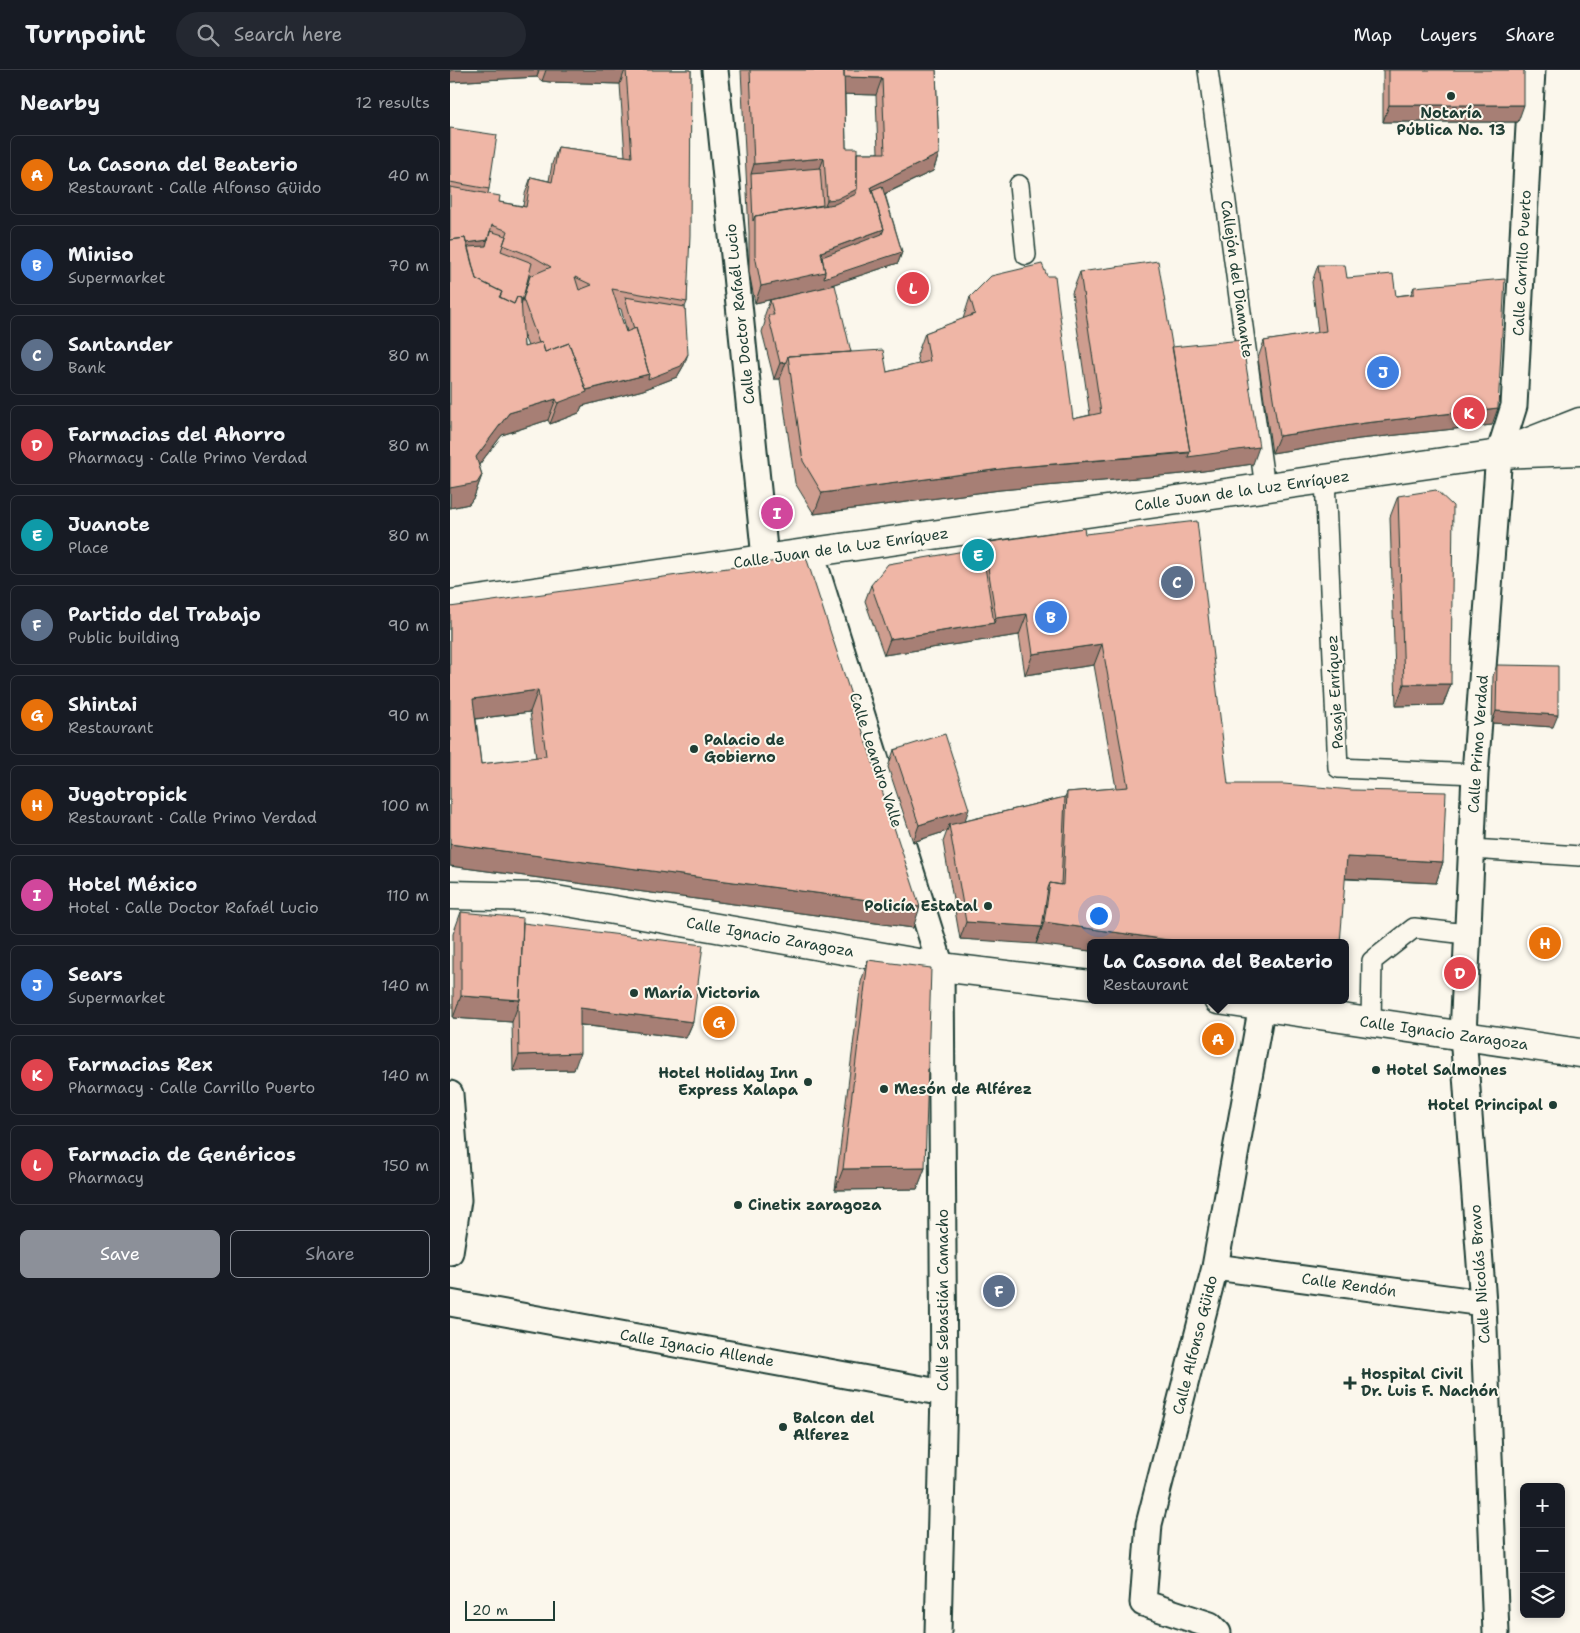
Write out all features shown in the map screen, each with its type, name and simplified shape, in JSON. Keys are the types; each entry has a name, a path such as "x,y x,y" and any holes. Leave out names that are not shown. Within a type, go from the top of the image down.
{"main road":[{"path":"1498,454 1580,422"},
{"path":"1498,454 1580,451"},
{"name":"Calle Juan de la Luz Enríquez","path":"450,604 765,558 811,554 1498,454"},
{"name":"Calle Ignacio Zaragoza","path":"450,895 539,897 941,967 1087,985"},
{"name":"Calle Ignacio Zaragoza","path":"1247,1004 1580,1053"}],"street":[{"name":"Calle Doctor Rafaél Lucio","path":"715,70 765,558"},
{"name":"Callejón del Diamante","path":"1208,70 1265,488"},
{"name":"Calle Carrillo Puerto","path":"1498,454 1514,406 1532,70"},
{"path":"1019,185 1026,255"},
{"name":"Calle Primo Verdad","path":"1463,1035 1466,934 1475,774 1498,454"},
{"name":"Pasaje Enríquez","path":"1325,479 1338,768 1475,774"},
{"name":"Calle Leandro Valle","path":"811,554 941,967"},
{"path":"1472,849 1580,856"},
{"path":"1371,1023 1372,961 1414,928 1466,934"},
{"name":"Calle Sebastián Camacho","path":"938,1633 944,1393 941,967"},
{"name":"Calle Alfonso Güido","path":"1218,1633 1210,1624 1143,1603 1150,1524 1215,1267 1262,1006"},
{"name":"Calle Nicolás Bravo","path":"1463,1035 1483,1303 1496,1633"},
{"path":"450,1094 458,1200 450,1252"},
{"name":"Calle Rendón","path":"1215,1267 1483,1303"},
{"name":"Calle Ignacio Allende","path":"450,1303 944,1393"}],"building":[{"path":"626,70 691,70 690,235 687,302 612,289 626,332 636,328 649,374 586,390 569,343 545,352 542,342 539,343 523,299 530,276 551,267 534,257 503,245 508,231 492,225 488,240 466,243 465,238 450,240 450,187 500,196 499,202 526,207 531,177 552,182 558,147 632,157","holes":["575,277 592,285 579,290"]},
{"path":"750,70 844,70 846,148 857,148 857,189 837,199 827,200 824,158 754,164"},
{"path":"844,70 936,70 939,154 871,187 884,229 821,252 825,272 761,286 755,255 755,216 835,204 856,194 857,153 885,153 882,78 844,77"},
{"name":"Notaría Pública No. 13","path":"1389,70 1524,70 1524,105 1389,105"},
{"path":"450,128 497,135 489,189 450,182"},
{"path":"820,168 823,205 755,216 753,221 751,174"},
{"path":"882,186 902,252 824,278 825,272 822,257 882,234 884,229 872,190"},
{"path":"490,231 506,236 501,251 532,263 521,305 521,298 517,297 514,304 500,297 502,292 476,279 468,247 486,246"},
{"path":"465,238 476,279 502,292 499,297 514,304 517,297 521,298 524,347 542,342 545,352 569,343 587,392 558,403 556,399 509,413 476,457 482,475 477,483 450,488 450,240"},
{"path":"1158,261 1190,452 1008,468 822,493 803,461 788,356 883,350 887,372 930,361 925,333 975,314 970,297 991,276 1042,264 1047,276 1055,276 1073,419 1101,413 1080,272"},
{"path":"1318,265 1345,265 1347,278 1393,274 1396,296 1414,294 1414,287 1505,279 1498,408 1365,423 1279,436 1264,341 1326,331"},
{"path":"835,285 851,352 788,356 786,362 780,363 768,315 774,315 770,300"},
{"path":"625,297 685,307 688,354 681,366 648,379 649,374"},
{"path":"1242,340 1259,447 1188,457 1190,452 1172,347"},
{"path":"1436,490 1453,506 1451,684 1404,684 1398,496"},
{"path":"1197,521 1228,784 1284,784 1352,790 1446,792 1443,862 1347,857 1340,939 1161,939 1044,922 1050,883 1063,885 1067,792 1128,787 1102,644 1033,654 1027,614 996,618 984,543 1084,528 1085,534"},
{"path":"982,548 994,623 890,639 871,585 888,564"},
{"name":"Palacio de Gobierno","path":"806,557 920,907 450,844 450,607","holes":["538,690 546,756 481,764 473,699"]},
{"path":"1497,665 1558,666 1558,715 1496,711"},
{"path":"945,734 969,809 919,825 894,750"},
{"path":"1065,797 1061,885 1050,883 1042,927 966,922 949,825"},
{"path":"461,912 523,918 520,1000 461,996"},
{"path":"523,923 703,945 693,1022 580,1008 580,1053 519,1055 518,1005 520,1000"},
{"name":"Mesón de Alférez","path":"868,960 931,968 925,1168 843,1169"}],"place":[{"name":"Notaría Pública No. 13","path":"1451,96"},
{"name":"Farmacia de Genéricos","path":"913,288"},
{"name":"Sears","path":"1383,372"},
{"name":"Farmacias Rex","path":"1469,413"},
{"name":"Hotel México","path":"777,513"},
{"name":"Juanote","path":"978,555"},
{"name":"Santander","path":"1177,582"},
{"name":"Miniso","path":"1051,617"},
{"name":"Palacio de Gobierno","path":"694,749"},
{"name":"Policía Estatal","path":"988,906"},
{"name":"Jugotropick","path":"1545,943"},
{"name":"Farmacias del Ahorro","path":"1460,973"},
{"name":"María Victoria","path":"634,993"},
{"name":"Shintai","path":"719,1022"},
{"name":"La Casona del Beaterio","path":"1218,1039"},
{"name":"Hotel Salmones","path":"1376,1070"},
{"name":"Hotel Holiday Inn Express Xalapa","path":"808,1082"},
{"name":"Mesón de Alférez","path":"884,1089"},
{"name":"Hotel Principal","path":"1553,1105"},
{"name":"Cinetix zaragoza","path":"738,1205"},
{"name":"Partido del Trabajo","path":"999,1291"},
{"name":"Hospital Civil Dr. Luis F. Nachón","path":"1350,1383"},
{"name":"Balcon del Alferez","path":"783,1427"}]}
